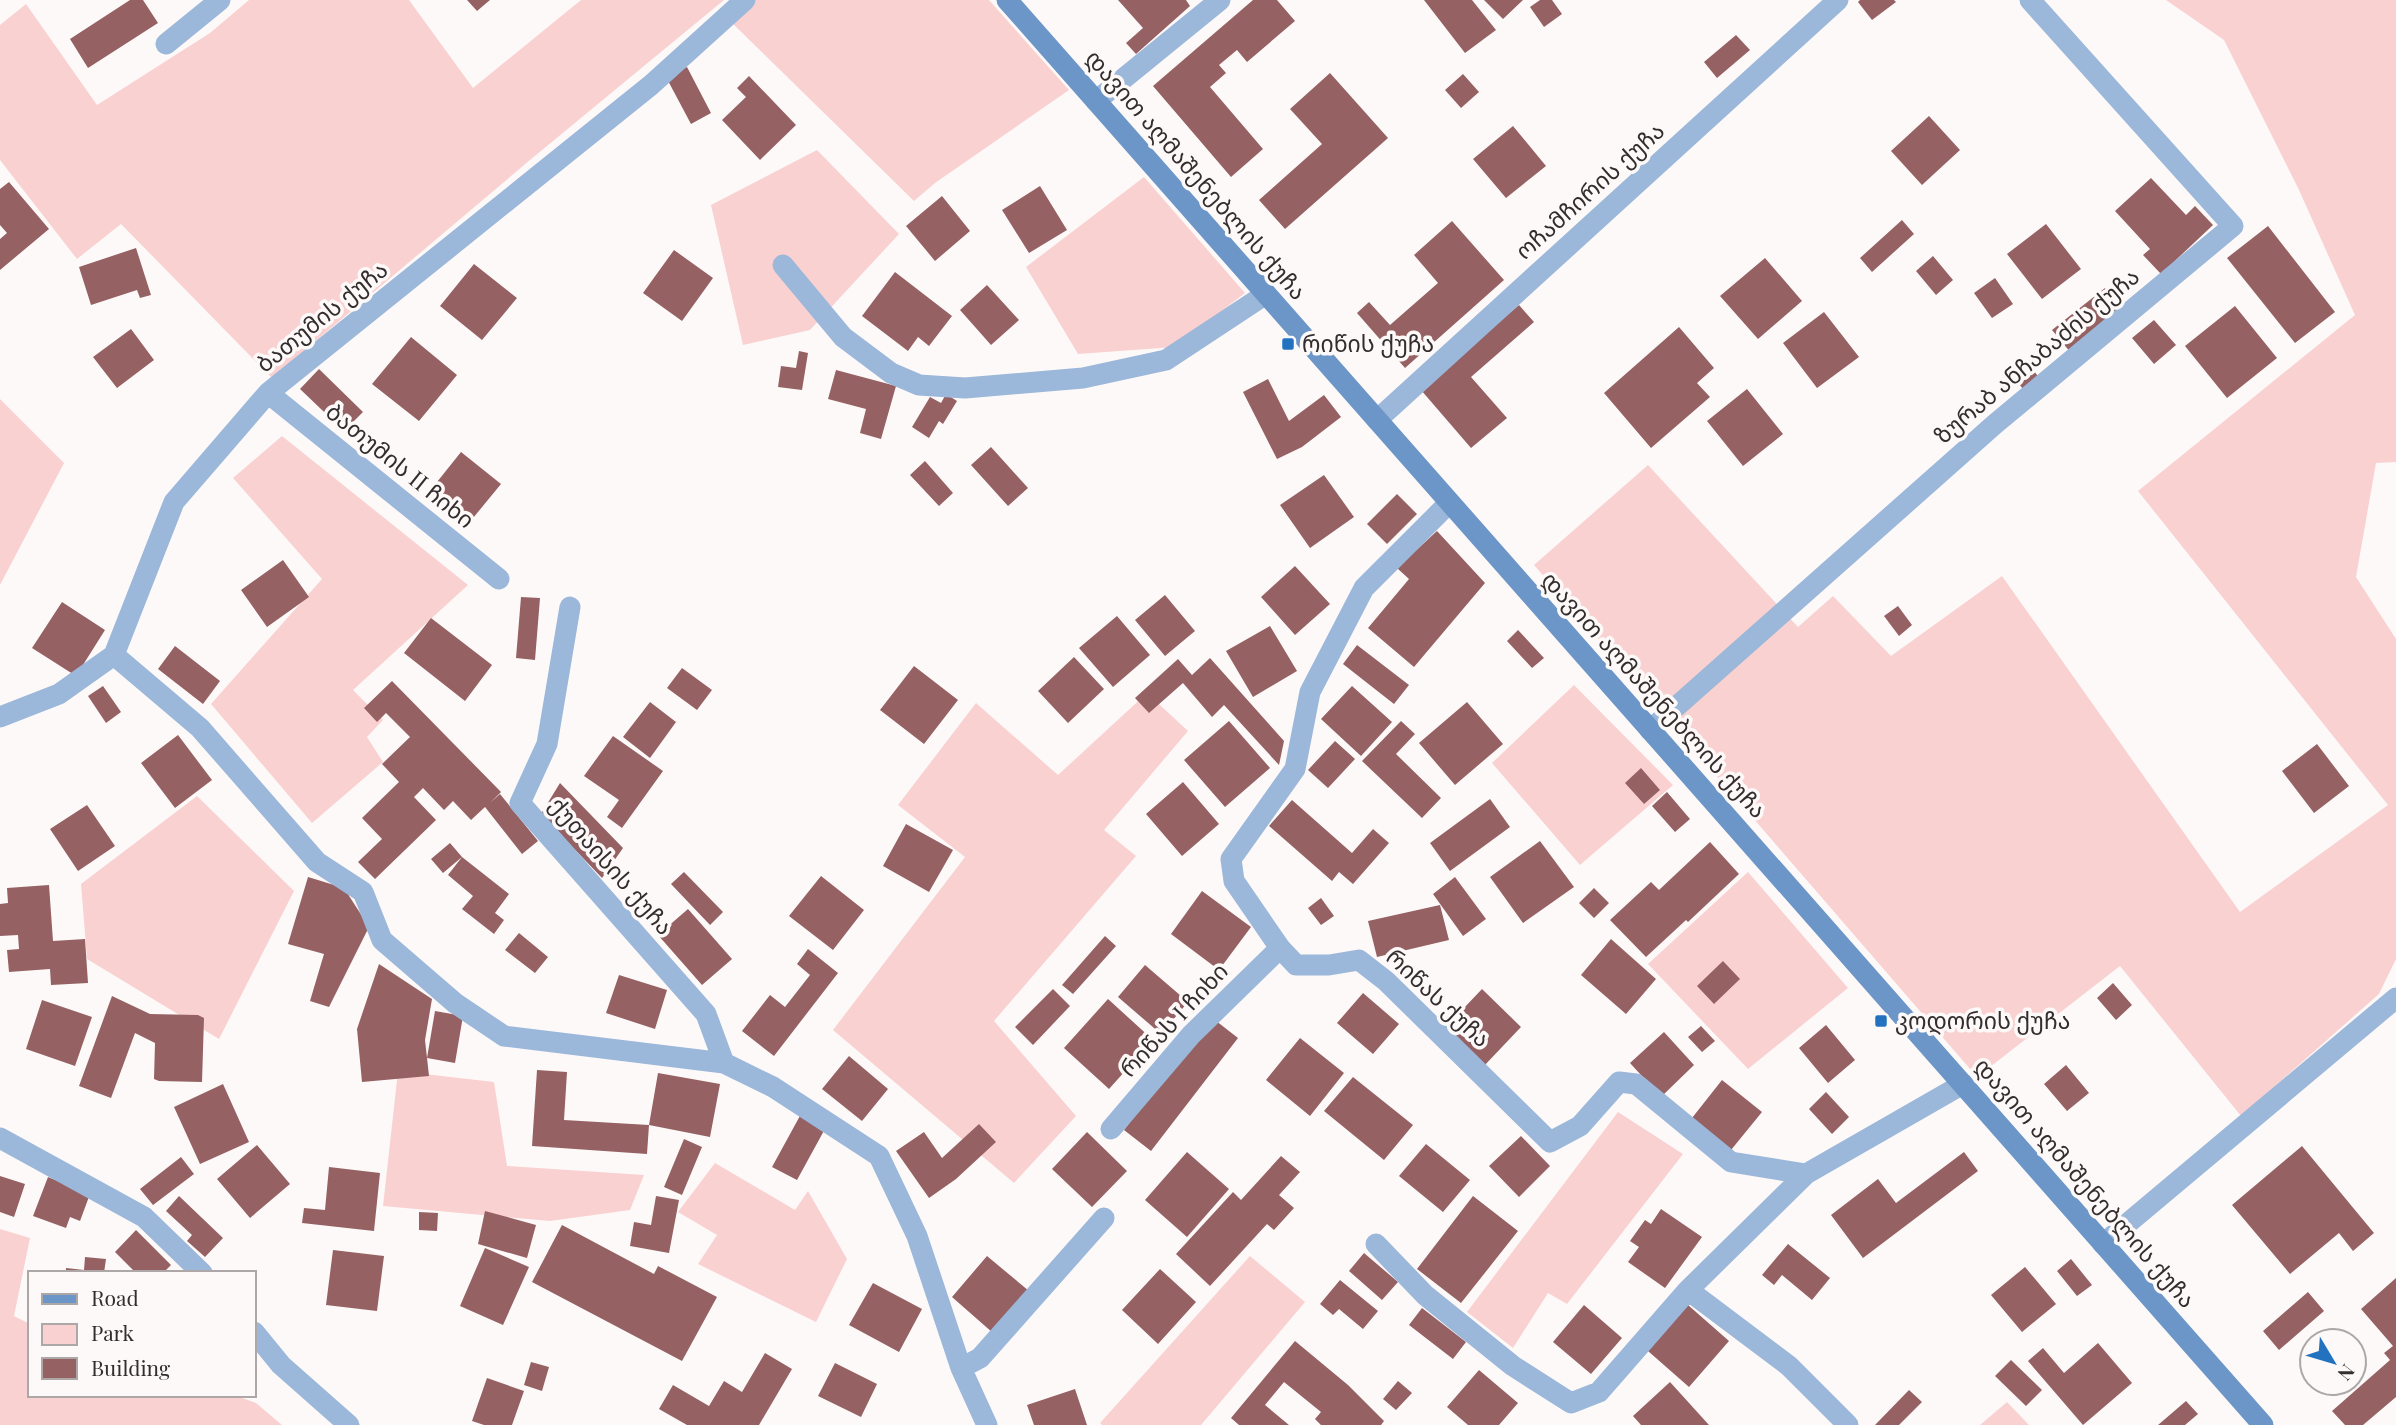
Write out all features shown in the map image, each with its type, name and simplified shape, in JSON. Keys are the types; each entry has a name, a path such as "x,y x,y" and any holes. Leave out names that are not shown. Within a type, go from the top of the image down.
{"street":[{"path":"166,44 220,0"},
{"name":"ბათუმის ქუჩა","path":"114,655 174,502 268,393 651,85 745,0"},
{"name":"დავით აღმაშენებლის ქუჩა","path":"1007,0 2263,1425"},
{"path":"1096,102 1220,0"},
{"name":"ოჩამჩირის ქუჩა","path":"1377,420 1838,0"},
{"name":"ზურაბ ანჩაბაძის ქუჩა","path":"1650,730 1995,424 2233,226 2030,0"},
{"path":"783,265 843,337 891,373 919,385 965,388 1083,378 1166,360 1266,294"},
{"name":"ბათუმის II ჩიხი","path":"268,393 499,579"},
{"name":"რიწას ქუჩა","path":"1449,503 1364,587 1310,692 1295,769 1231,859 1234,881 1280,948 1296,965 1329,965 1359,960 1386,981 1550,1142 1580,1126 1619,1082 1636,1084 1731,1162 1806,1174"},
{"name":"ქუთაისის ქუჩა","path":"570,607 547,744 520,803 706,1014 724,1063"},
{"path":"0,717 59,694 114,655 200,728 317,862 362,892 382,940 455,1003 504,1036 724,1063 774,1087 879,1156 917,1236 961,1368 987,1425"},
{"name":"რიწას I ჩიხი","path":"1111,1129 1191,1035 1280,948"},
{"path":"2103,1244 2396,998"},
{"path":"1376,1244 1425,1295 1513,1366 1571,1403 1599,1392 1688,1290 1806,1174 1963,1084"},
{"path":"0,1138 145,1217 200,1271"},
{"path":"961,1368 980,1358 1104,1218"},
{"path":"1688,1290 1790,1366 1848,1425"},
{"path":"256,1335 281,1366 349,1425"}],"green space":[{"path":"249,0 409,0 473,88 581,0 724,0 272,378 121,224 77,259 0,160 0,25 26,4 97,105 210,33"},
{"path":"755,0 989,0 1069,90 935,183 914,201 729,20"},
{"path":"2166,0 2396,0 2396,462 2376,463 2356,577 2396,639 2396,959 2379,994 2241,1116 2120,966 1977,1077 1534,565 1648,465 1798,627 1833,596 1891,656 2002,576 2240,912 2388,805 2138,491 2355,315 2299,190 2224,40"},
{"path":"817,150 899,234 810,330 743,345 711,205"},
{"path":"1144,177 1245,293 1175,347 1078,354 1026,267"},
{"path":"0,399 64,463 0,585"},
{"path":"282,436 468,585 353,690 383,720 367,737 383,762 312,823 211,704 322,579 233,478"},
{"path":"1574,685 1673,785 1580,865 1492,763"},
{"path":"1147,693 1188,731 1104,830 1136,856 994,1021 1076,1116 1014,1183 833,1030 965,857 898,805 976,703 1058,775"},
{"path":"197,796 294,891 219,1039 87,959 81,884"},
{"path":"1748,872 1848,988 1748,1069 1648,964"},
{"path":"398,1071 494,1082 507,1166 644,1175 630,1210 550,1221 383,1206"},
{"path":"1618,1112 1683,1154 1567,1304 1548,1293 1513,1348 1467,1312"},
{"path":"715,1163 795,1210 808,1191 847,1259 816,1322 698,1264 717,1235 678,1212"},
{"path":"0,1229 30,1238 14,1316 28,1323 28,1397 240,1397 256,1403 282,1425 0,1425"},
{"path":"1250,1256 1305,1302 1201,1425 1102,1425 1100,1423"},
{"path":"2007,1402 2029,1425 1980,1425"}],"building":[{"path":"130,0 143,0 158,23 88,68 70,39"},
{"path":"467,0 490,0 477,11"},
{"path":"1118,0 1186,0 1190,6 1136,54 1126,43 1143,28"},
{"path":"1253,0 1277,0 1295,21 1247,62 1237,50 1219,65 1226,73 1210,87 1263,149 1231,177 1153,86"},
{"path":"1424,0 1472,0 1496,30 1465,53"},
{"path":"1484,0 1523,0 1503,19"},
{"path":"1540,0 1552,0 1562,14 1544,27 1530,7"},
{"path":"1858,2 1896,2 1872,20"},
{"path":"1736,35 1750,50 1717,78 1704,62"},
{"path":"687,67 711,113 691,124 666,77"},
{"path":"1330,73 1388,138 1285,229 1259,200 1322,144 1290,109"},
{"path":"1463,74 1479,92 1461,108 1445,90"},
{"path":"749,76 796,125 760,160 722,120 746,97 737,88"},
{"path":"1929,116 1960,150 1922,185 1891,151"},
{"path":"1513,126 1546,166 1506,198 1473,159"},
{"path":"2151,178 2186,215 2195,206 2213,225 2161,274 2143,255 2150,249 2115,211"},
{"path":"9,182 49,229 0,270 0,239 7,233 0,225 0,189"},
{"path":"1040,186 1067,230 1029,253 1002,210"},
{"path":"942,196 970,231 935,261 906,226"},
{"path":"1902,220 1914,234 1872,272 1860,258"},
{"path":"1452,221 1504,280 1405,368 1357,313 1369,302 1390,325 1438,283 1414,255"},
{"path":"2046,224 2081,269 2042,299 2007,254"},
{"path":"2268,226 2335,312 2295,343 2227,258"},
{"path":"136,248 151,295 140,298 137,290 91,305 79,267"},
{"path":"674,250 713,278 682,321 643,293"},
{"path":"1933,256 1953,280 1936,295 1916,271"},
{"path":"1765,258 1802,301 1758,339 1720,296"},
{"path":"474,264 517,298 482,340 440,306"},
{"path":"895,272 952,316 929,346 918,337 908,351 862,316"},
{"path":"1995,278 2013,304 1992,318 1974,293"},
{"path":"987,285 1019,320 991,345 960,310"},
{"path":"2105,288 2124,312 2071,353 2052,330"},
{"path":"1519,305 1534,322 1471,377 1507,418 1471,448 1421,390"},
{"path":"2235,306 2277,358 2227,398 2185,346"},
{"path":"1824,312 1859,357 1817,388 1783,343"},
{"path":"2154,320 2176,345 2154,364 2132,338"},
{"path":"1679,327 1714,368 1697,383 1710,397 1651,448 1604,393"},
{"path":"131,329 154,360 117,388 93,357"},
{"path":"411,337 457,375 419,421 372,384"},
{"path":"799,351 808,353 802,390 778,387 781,366 796,368"},
{"path":"2027,362 2041,380 2025,392 2012,374"},
{"path":"319,369 363,412 344,431 300,389"},
{"path":"836,370 896,386 881,439 860,433 866,409 828,399"},
{"path":"1268,379 1289,421 1324,395 1341,417 1302,447 1277,459 1243,392"},
{"path":"1747,389 1783,434 1743,466 1707,421"},
{"path":"946,394 957,401 943,424 939,421 929,438 912,427 930,397 941,403"},
{"path":"991,447 1028,488 1008,506 971,465"},
{"path":"461,452 501,484 464,529 425,497"},
{"path":"925,461 953,493 939,506 910,475"},
{"path":"1324,475 1354,517 1310,548 1280,505"},
{"path":"1397,494 1417,514 1387,544 1367,524"},
{"path":"1437,531 1485,583 1414,667 1368,628 1409,579 1397,568"},
{"path":"283,560 309,597 267,627 241,590"},
{"path":"1295,566 1330,604 1295,635 1261,597"},
{"path":"1165,595 1195,631 1165,656 1135,620"},
{"path":"521,597 540,598 535,660 516,658"},
{"path":"62,602 105,630 76,676 32,648"},
{"path":"1898,606 1912,625 1899,636 1884,616"},
{"path":"1117,616 1150,655 1113,687 1079,648"},
{"path":"431,618 492,665 465,701 404,653"},
{"path":"1270,626 1297,671 1253,697 1226,651"},
{"path":"1518,630 1544,658 1532,668 1507,641"},
{"path":"1357,645 1409,685 1394,704 1343,664"},
{"path":"175,646 220,681 203,704 158,669"},
{"path":"1074,657 1104,689 1068,723 1038,691"},
{"path":"1210,658 1284,741 1279,765 1224,705 1212,717 1183,683 1149,713 1135,698 1178,659 1192,675"},
{"path":"914,666 958,700 924,744 880,710"},
{"path":"682,668 712,690 697,710 667,688"},
{"path":"392,681 501,792 490,803 500,794 538,841 522,854 485,807 471,820 453,801 444,810 423,788 414,797 436,820 375,879 358,862 382,839 362,818 399,782 382,764 410,737 386,713 377,722 364,708"},
{"path":"103,686 121,712 106,723 88,696"},
{"path":"1352,686 1392,722 1361,756 1321,719"},
{"path":"650,702 676,722 650,758 623,737"},
{"path":"1467,702 1503,744 1455,785 1419,743"},
{"path":"1229,721 1270,768 1225,807 1184,760"},
{"path":"1401,721 1415,734 1396,754 1441,798 1422,818 1362,761"},
{"path":"178,735 212,780 175,808 141,763"},
{"path":"613,736 663,771 622,828 607,817 619,800 584,776"},
{"path":"1335,741 1355,759 1328,788 1308,770"},
{"path":"2317,744 2349,786 2314,813 2282,771"},
{"path":"1641,768 1660,790 1644,804 1625,783"},
{"path":"1183,782 1219,824 1182,856 1146,814"},
{"path":"560,783 623,848 602,878 541,814"},
{"path":"1667,792 1690,819 1675,832 1652,806"},
{"path":"1490,799 1510,827 1450,871 1430,843"},
{"path":"1292,800 1352,853 1373,829 1389,843 1353,884 1339,872 1332,881 1269,826"},
{"path":"87,805 115,846 78,871 50,829"},
{"path":"906,824 953,850 929,892 883,866"},
{"path":"1540,841 1574,887 1523,923 1490,877"},
{"path":"1710,842 1739,874 1646,957 1610,920 1651,882 1659,890"},
{"path":"450,843 462,857 443,873 431,859"},
{"path":"462,857 509,894 495,913 504,920 494,934 462,909 473,896 448,875"},
{"path":"684,872 723,912 710,925 671,884"},
{"path":"821,876 864,910 833,950 789,916"},
{"path":"308,877 344,888 369,927 329,1007 310,1001 324,954 288,944"},
{"path":"1455,877 1486,919 1463,936 1433,894"},
{"path":"49,885 53,941 85,939 88,983 51,985 50,969 9,972 7,950 19,949 18,935 0,936 0,904 8,903 7,888"},
{"path":"1594,888 1609,903 1594,918 1579,903"},
{"path":"1202,891 1251,927 1219,970 1171,934"},
{"path":"1321,898 1334,916 1321,925 1308,908"},
{"path":"1440,905 1449,940 1377,957 1368,921"},
{"path":"688,909 732,959 702,985 658,935"},
{"path":"519,933 548,957 535,973 505,950"},
{"path":"1105,936 1116,946 1073,994 1062,985"},
{"path":"1611,939 1656,979 1626,1014 1581,975"},
{"path":"808,949 838,973 774,1056 742,1031 770,995 785,1007 810,975 797,964"},
{"path":"1723,961 1740,979 1714,1004 1697,986"},
{"path":"379,964 432,999 425,1040 429,1076 362,1082 357,1029"},
{"path":"1145,965 1188,1002 1161,1034 1118,997"},
{"path":"619,975 667,990 655,1029 606,1013"},
{"path":"2113,983 2132,1005 2116,1020 2097,998"},
{"path":"1053,989 1070,1006 1033,1045 1015,1027"},
{"path":"1482,989 1521,1027 1483,1067 1444,1029"},
{"path":"1363,993 1399,1024 1373,1054 1337,1023"},
{"path":"112,996 150,1014 198,1015 204,1018 202,1082 154,1079 155,1043 135,1033 111,1098 79,1086"},
{"path":"1108,999 1153,1040 1109,1089 1064,1048"},
{"path":"42,1000 92,1017 75,1066 26,1049"},
{"path":"435,1011 463,1016 455,1063 427,1058"},
{"path":"1211,1017 1238,1038 1151,1151 1124,1130"},
{"path":"1826,1025 1855,1060 1828,1083 1799,1048"},
{"path":"1701,1026 1715,1041 1702,1052 1688,1037"},
{"path":"1664,1032 1694,1065 1661,1097 1630,1063"},
{"path":"1300,1038 1344,1073 1310,1116 1266,1080"},
{"path":"849,1056 888,1089 862,1121 822,1089"},
{"path":"2066,1065 2089,1093 2067,1111 2044,1084"},
{"path":"537,1070 567,1072 564,1120 649,1125 647,1154 532,1146"},
{"path":"658,1073 720,1084 710,1137 649,1125"},
{"path":"1353,1077 1413,1125 1384,1160 1324,1111"},
{"path":"1722,1080 1762,1112 1731,1150 1692,1118"},
{"path":"223,1084 249,1142 200,1164 174,1107"},
{"path":"1826,1092 1849,1117 1832,1134 1809,1109"},
{"path":"801,1114 826,1127 797,1180 772,1167"},
{"path":"979,1124 996,1142 956,1179 929,1198 896,1151 924,1132 942,1158"},
{"path":"1087,1132 1127,1171 1092,1207 1052,1169"},
{"path":"1521,1136 1550,1166 1519,1197 1489,1166"},
{"path":"684,1139 702,1147 682,1195 664,1187"},
{"path":"1426,1144 1470,1180 1443,1212 1399,1176"},
{"path":"257,1145 290,1184 250,1218 217,1179"},
{"path":"2302,1146 2374,1233 2353,1251 2339,1233 2290,1274 2232,1205"},
{"path":"1187,1152 1229,1189 1187,1237 1145,1200"},
{"path":"1964,1152 1978,1171 1863,1258 1831,1215 1878,1179 1896,1203"},
{"path":"1281,1156 1300,1172 1279,1195 1294,1208 1274,1230 1267,1224 1210,1286 1176,1254 1233,1192 1241,1200"},
{"path":"181,1157 194,1174 153,1205 140,1189"},
{"path":"329,1167 380,1173 374,1231 302,1223 304,1208 325,1210"},
{"path":"0,1176 25,1184 14,1217 0,1212"},
{"path":"48,1177 90,1194 80,1221 70,1217 66,1228 33,1216"},
{"path":"179,1196 223,1238 205,1257 187,1241 192,1235 166,1211"},
{"path":"656,1196 679,1200 669,1253 630,1246 634,1222 651,1225"},
{"path":"1473,1196 1518,1231 1461,1303 1417,1269"},
{"path":"1661,1209 1702,1237 1665,1288 1628,1262 1639,1247 1630,1241 1645,1220 1651,1224"},
{"path":"485,1211 536,1225 527,1258 478,1244"},
{"path":"419,1212 438,1213 437,1231 419,1230"},
{"path":"562,1225 654,1274 658,1266 717,1297 682,1361 532,1282"},
{"path":"136,1230 171,1265 165,1271 134,1271 115,1252"},
{"path":"1788,1244 1830,1278 1812,1300 1782,1275 1774,1285 1762,1275"},
{"path":"485,1248 529,1267 503,1325 460,1306"},
{"path":"333,1250 384,1256 377,1311 326,1305"},
{"path":"1364,1253 1398,1282 1382,1300 1349,1271"},
{"path":"987,1256 1029,1291 993,1333 952,1297"},
{"path":"85,1257 106,1259 104,1271 66,1271 66,1268 84,1270"},
{"path":"2071,1259 2092,1285 2077,1296 2057,1271"},
{"path":"2025,1267 2056,1304 2022,1332 1991,1295"},
{"path":"1160,1269 1196,1302 1158,1344 1122,1310"},
{"path":"2396,1278 2396,1397 2363,1425 2345,1425 2332,1411 2348,1397 2368,1397 2368,1379 2390,1360 2384,1353 2393,1346 2361,1309"},
{"path":"1340,1280 1378,1311 1363,1329 1339,1309 1333,1315 1320,1304"},
{"path":"873,1283 922,1309 899,1352 849,1325"},
{"path":"2308,1292 2324,1311 2306,1327 2298,1327 2298,1334 2279,1350 2263,1331"},
{"path":"1584,1305 1622,1338 1591,1374 1553,1342"},
{"path":"1688,1305 1729,1341 1689,1387 1648,1351"},
{"path":"1422,1308 1466,1342 1453,1359 1409,1325"},
{"path":"1295,1341 1348,1385 1384,1421 1381,1425 1321,1425 1315,1419 1321,1412 1284,1382 1265,1405 1289,1425 1239,1425 1231,1418"},
{"path":"2098,1343 2132,1383 2083,1425 2028,1361 2043,1348 2064,1373"},
{"path":"765,1353 792,1369 759,1425 687,1425 659,1409 673,1385 709,1406 724,1381 742,1392"},
{"path":"2011,1360 2042,1390 2026,1406 1995,1376"},
{"path":"531,1362 549,1367 542,1391 524,1385"},
{"path":"835,1363 877,1384 861,1417 818,1396"},
{"path":"1479,1370 1518,1403 1499,1425 1468,1425 1447,1407"},
{"path":"487,1378 524,1391 512,1425 484,1425 472,1421"},
{"path":"1398,1381 1412,1393 1396,1410 1383,1399"},
{"path":"1670,1382 1709,1425 1641,1425 1633,1416"},
{"path":"1075,1389 1087,1425 1034,1425 1027,1405"},
{"path":"1909,1390 1922,1402 1899,1425 1875,1425"},
{"path":"2186,1401 2198,1414 2185,1425 2158,1425"}],"place":[{"name":"რიწის ქუჩა","path":"1288,344"},
{"name":"კოდორის ქუჩა","path":"1881,1021"}]}
